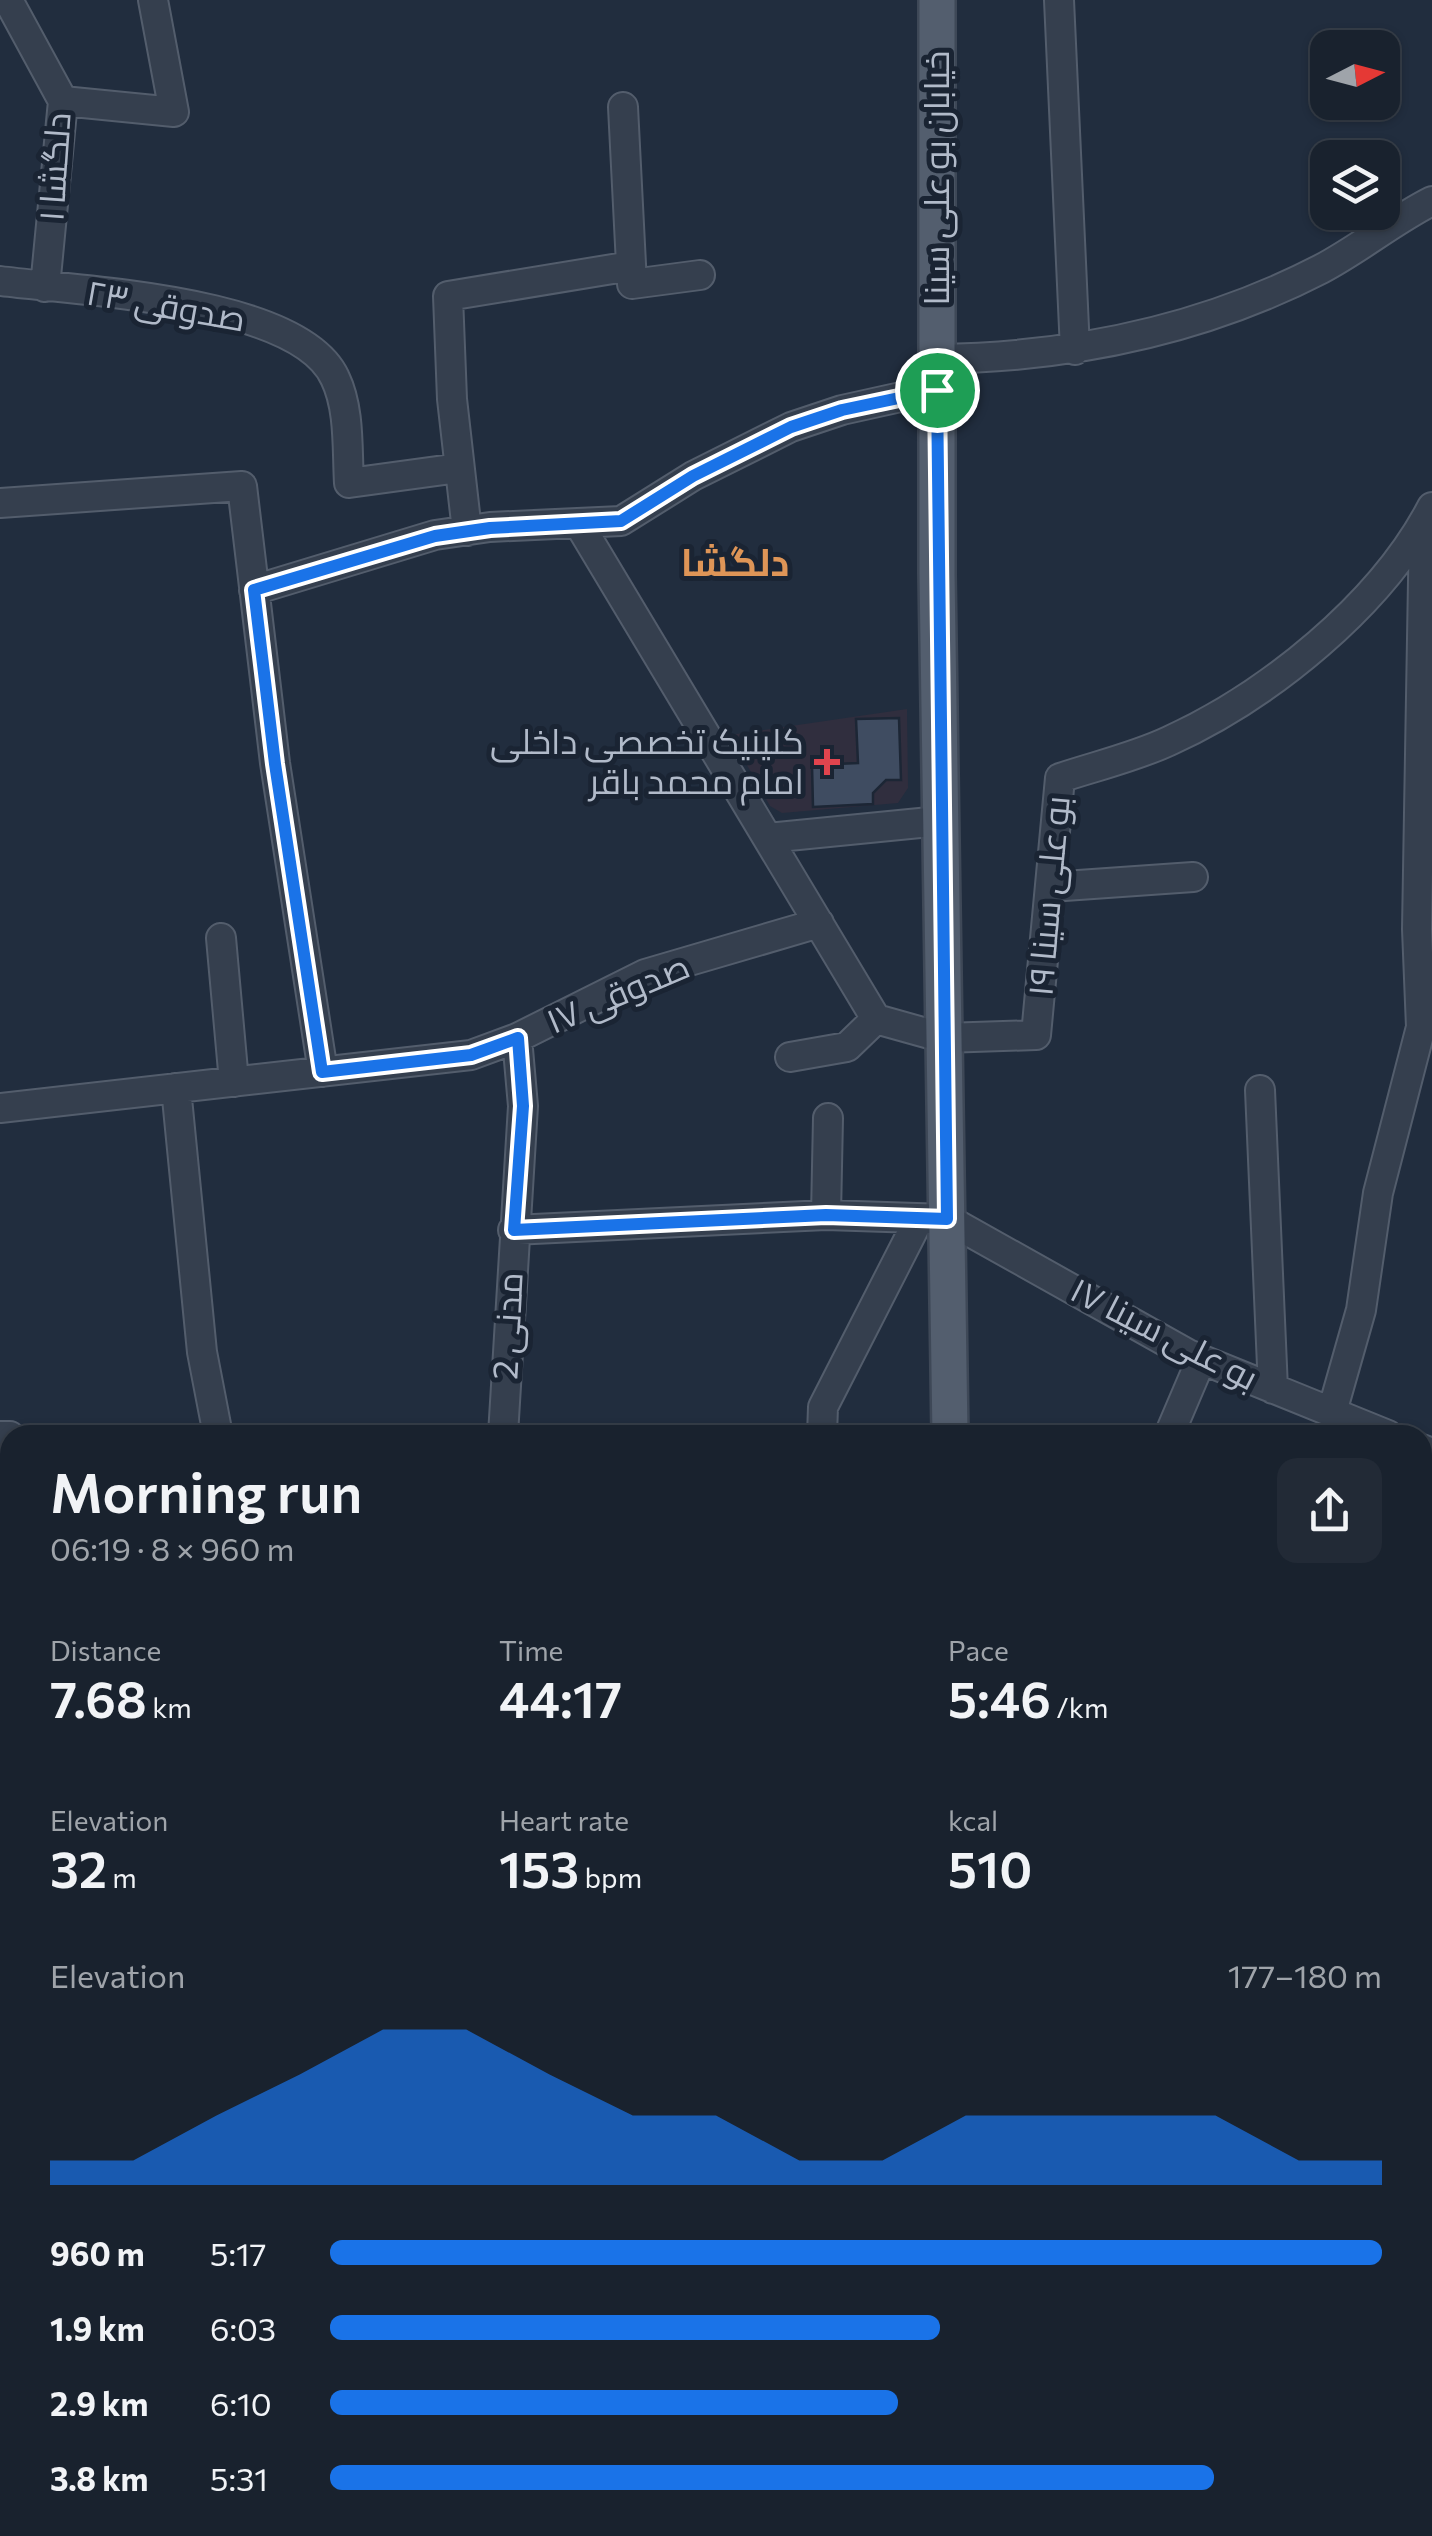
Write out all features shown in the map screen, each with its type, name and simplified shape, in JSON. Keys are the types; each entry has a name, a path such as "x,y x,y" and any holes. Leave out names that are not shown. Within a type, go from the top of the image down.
{"main road":[{"name":"خیابان بو علی سینا","path":"937,0 944,1038 933,1219 949,1425"}],"street":[{"name":"دلگشا ۱","path":"8,0 63,101 45,287"},
{"path":"63,101 174,112 153,0"},
{"path":"1059,0 1075,350"},
{"path":"623,107 632,284 700,275"},
{"path":"254,590 381,548 467,531 621,521 693,476 791,427 937,374 1154,333 1262,297 1320,270 1432,201"},
{"path":"467,531 458,468 448,296 631,266"},
{"name":"صدوقی ۲۳","path":"0,281 201,306 276,327 308,347 334,374 343,402 350,483 458,468"},
{"path":"0,503 242,486 275,764 322,1072"},
{"path":"1332,1412 1362,1310 1378,1193 1421,1027 1417,929 1428,514"},
{"name":"بو علی سینا ۱۹","path":"944,1038 1036,1035 1060,778 1168,742 1267,686 1353,612 1428,514"},
{"path":"579,524 876,1019 944,1038"},
{"path":"768,838 940,821"},
{"path":"1050,887 1193,877"},
{"name":"صدوقی ۱۷","path":"0,1108 471,1055 518,1038 646,974 819,923"},
{"path":"221,938 234,1082"},
{"path":"790,1057 847,1048 876,1019"},
{"name":"مدنی 2","path":"504,1425 523,1106 518,1038"},
{"path":"176,1088 202,1352 216,1425"},
{"path":"1260,1090 1273,1389"},
{"path":"826,1215 828,1118"},
{"path":"514,1230 826,1215 933,1219 823,1406 822,1425"},
{"name":"بو علی سینا ۱۷","path":"933,1219 1202,1360 1364,1425"},
{"path":"1173,1425 1202,1360"}],"shaded area":[{"name":"کلینیک تخصصی داخلی امام محمد باقر","path":"907,709 908,788 898,803 782,813 770,806 730,735"}],"building":[{"path":"899,718 901,780 886,780 873,793 873,804 813,807 812,765 858,763 856,719"}],"place":[{"name":"کلینیک تخصصی داخلی امام محمد باقر","path":"827,762"}],"district":[{"name":"دلگشا","path":"735,563"}],"route":[{"path":"937,390 947,1219 826,1215 514,1230 523,1106 518,1038 471,1055 322,1072 275,764 254,590 381,548 435,536 490,528 621,521 741,449 791,427 895,396 937,390"}]}
